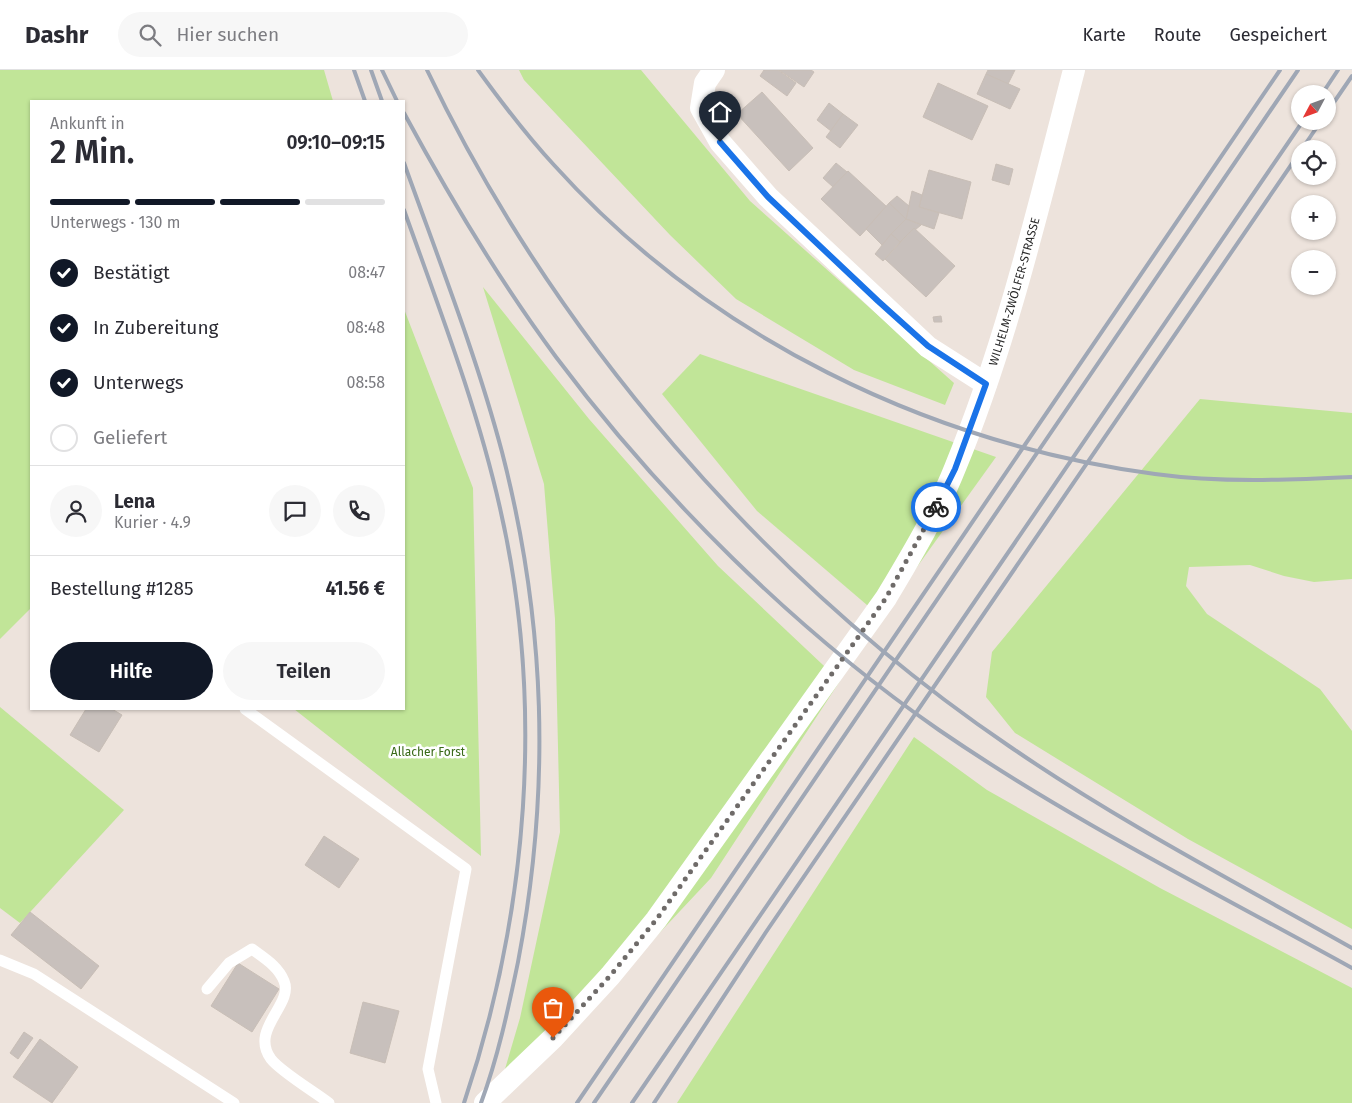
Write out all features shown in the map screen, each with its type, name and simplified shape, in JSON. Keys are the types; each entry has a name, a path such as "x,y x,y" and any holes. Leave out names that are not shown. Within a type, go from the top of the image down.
{"street":[{"path":"714,70 705,83 701,108 720,142 756,183 850,275 928,346 986,384"},
{"name":"WILHELM-ZWÖLFER-STRASSE","path":"485,1103 553,1038 610,976 656,920 886,598 919,542 955,469 1006,327 1074,70"}],"lane":[{"path":"246,710 466,869 428,1069 436,1103"},
{"path":"207,989 229,963 252,949 272,964 285,982 283,997 268,1026 265,1046 271,1060 329,1103"},
{"path":"0,960 34,974 234,1103"}],"green space":[{"path":"0,70 324,70 333,100 30,100 30,609 0,639"},
{"path":"519,70 641,70 750,201 954,383 945,405 854,370 736,299 670,235 524,80"},
{"path":"483,287 589,419 718,566 840,681 711,878 500,1103 495,1103 520,1018 560,832 555,619 544,484"},
{"name":"Allacher Forst","path":"405,312 473,488 481,856 295,710 405,710"},
{"path":"700,354 996,457 881,617 757,511 662,394"},
{"path":"1200,399 1352,413 1352,579 1314,582 1284,576 1250,565 1189,567 1186,586 1207,614 1320,689 1352,731 1352,929 1188,839 1015,733 986,697 992,652"},
{"path":"0,707 124,810 20,923 0,908"},
{"path":"914,737 987,790 1160,888 1352,988 1352,1103 677,1103"}],"building":[{"path":"764,70 778,70 796,83 787,96 760,76"},
{"path":"779,70 811,70 814,72 804,87"},
{"path":"988,70 1015,70 1008,84 986,74"},
{"path":"986,74 1020,89 1010,109 977,94"},
{"path":"938,83 988,106 972,140 923,117"},
{"path":"762,92 813,148 789,171 737,114"},
{"path":"829,103 843,114 831,131 817,120"},
{"path":"843,114 858,125 840,148 826,137"},
{"path":"836,163 847,172 833,187 823,178"},
{"path":"996,164 1013,169 1009,185 992,180"},
{"path":"929,170 971,182 962,219 919,207"},
{"path":"848,171 887,207 860,236 821,199"},
{"path":"912,191 922,195 919,207 939,213 934,229 906,219"},
{"path":"897,196 909,206 906,219 889,203"},
{"path":"889,203 906,219 882,245 866,229"},
{"path":"906,219 921,225 915,230 914,228 900,242 891,234"},
{"path":"914,228 955,266 926,297 885,259"},
{"path":"891,234 900,242 883,261 875,254"},
{"path":"941,316 942,322 934,322 933,317"},
{"path":"85,710 114,710 122,715 99,752 70,735"},
{"path":"324,836 359,859 339,888 305,865"},
{"path":"30,912 99,966 81,989 11,935"},
{"path":"238,963 279,989 252,1032 211,1006"},
{"path":"363,1002 399,1011 385,1063 350,1053"},
{"path":"24,1032 33,1038 18,1059 10,1053"},
{"path":"40,1039 78,1067 52,1103 13,1077"}],"railway":[{"path":"354,70 365,100"},
{"path":"371,70 382,100"},
{"path":"382,70 397,100"},
{"path":"427,70 478,169 537,264 603,357 674,446 751,529 833,608 919,680 1050,774 1178,851 1352,948"},
{"path":"478,70 514,119 544,154 615,226 681,281 752,330 827,372 906,408 987,437 1070,459 1155,474 1204,479 1278,480 1352,477"},
{"path":"577,1103 1280,70"},
{"path":"594,1103 1298,70"},
{"path":"1328,85 1338,70"},
{"path":"1336,99 1352,76"},
{"path":"405,115 476,238 556,357 597,409 685,510 782,605 886,691 939,730 989,763 1142,854 1352,968"},
{"path":"632,1103 1297,130"},
{"path":"1308,140 1315,130"},
{"path":"654,1103 766,932 1291,165"},
{"path":"405,166 469,343 492,415 517,516 528,579 535,643 539,706 539,770 536,833 529,897 518,962 498,1051 481,1103"},
{"path":"405,213 457,358 491,470 514,582 522,657 525,732 523,808 515,883 503,957 486,1031 464,1103"}],"way so far":[{"path":"553,1038 610,976 656,920 886,598 919,542 936,507"}],"route":[{"path":"720,142 768,197 878,301 928,346 963,371 986,384 955,469 936,507"}]}
